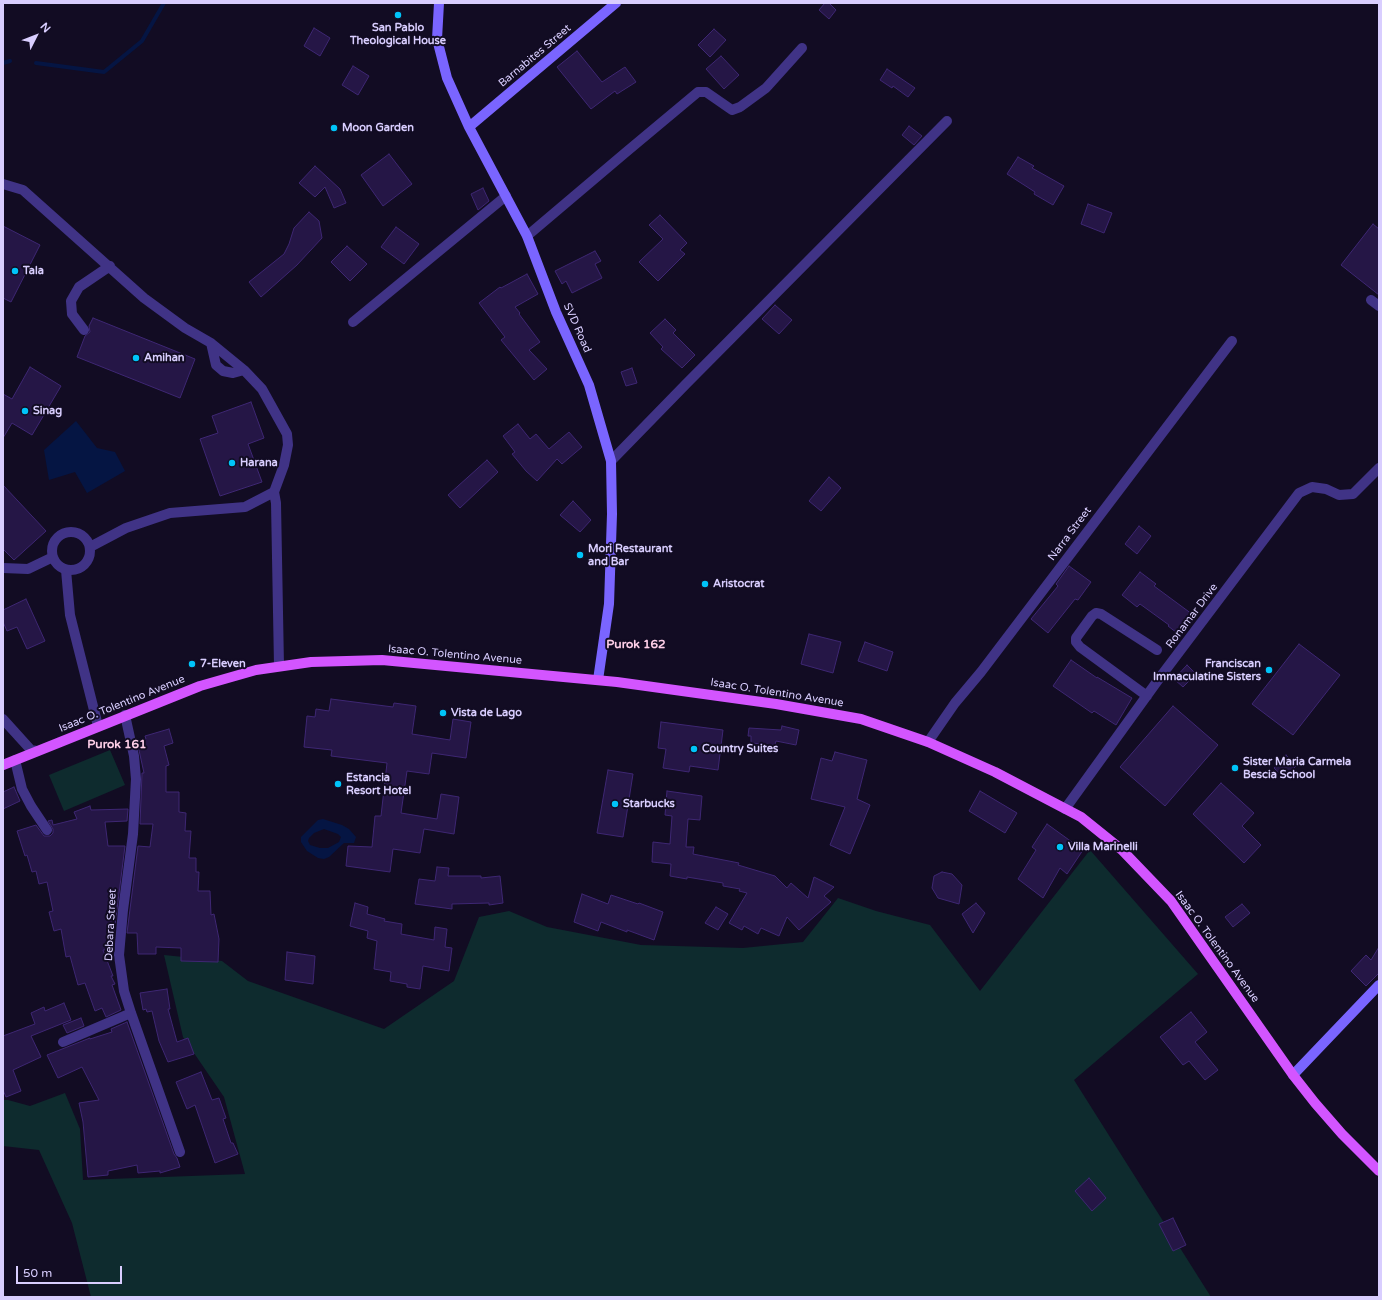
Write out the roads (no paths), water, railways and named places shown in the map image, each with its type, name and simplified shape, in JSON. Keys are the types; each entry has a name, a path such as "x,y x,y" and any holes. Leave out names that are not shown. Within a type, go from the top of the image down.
{"main road":[{"name":"SVD Road","path":"439,3 437,39 447,78 469,126 527,236 556,312 589,385 611,461 612,514 609,604 598,680"},
{"name":"Barnabites Street","path":"469,126 616,3"},
{"name":"Isaac O. Tolentino Avenue","path":"3,764 200,686 256,670 311,662 382,660 598,680 776,704 861,719 928,742 995,772 1081,817 1122,850 1171,900 1293,1075 1342,1134 1379,1170"},
{"path":"1293,1075 1379,985"}],"street":[{"path":"527,236 698,92 706,92 732,110 740,107 770,84 802,48"},
{"path":"611,461 947,122"},
{"path":"3,184 23,190 150,302 185,328 211,343 244,370 262,389 287,434 288,445 284,465 274,492 276,503 279,666"},
{"path":"353,322 506,196"},
{"path":"84,330 72,314 71,301 79,287 110,266"},
{"name":"Narra Street","path":"928,742 955,703 981,672 1232,341"},
{"name":"Ronamar Drive","path":"1065,809 1147,696 1300,493 1312,487 1326,489 1339,495 1353,494 1379,468"},
{"path":"90,546 126,528 170,513 245,507 274,492"},
{"path":"66,532 78,532 84,536 90,546 91,553 85,565 73,570 66,570 60,567 53,557 52,545 55,539 60,534 66,532"},
{"path":"3,568 28,569 53,557"},
{"path":"66,570 70,615 98,726"},
{"path":"1147,696 1080,647 1076,642 1076,638 1092,616 1096,613 1102,614 1156,650"},
{"name":"Debara Street","path":"125,715 134,756 136,779 133,834 119,955 124,991 180,1152"},
{"path":"3,719 31,750 37,751"},
{"path":"15,760 22,789 47,830"},
{"path":"63,1042 131,1013"}],"water":[{"path":"76,421 97,448 115,452 125,471 87,493 75,472 49,480 44,450"},
{"path":"323,819 342,825 349,829 356,837 354,843 344,843 329,857 324,859 318,858 307,851 301,842 301,837 318,820","holes":["324,829 338,834 341,837 339,842 328,848 320,848 310,845 308,841 314,833"]}],"waterway":[{"path":"36,63 104,72 142,41 164,3"},
{"path":"3,63 10,61"}],"place":[{"name":"San Pablo Theological House","path":"398,15"},
{"name":"Moon Garden","path":"334,128"},
{"name":"Tala","path":"15,271"},
{"name":"Amihan","path":"136,358"},
{"name":"Sinag","path":"25,411"},
{"name":"Harana","path":"232,463"},
{"name":"Mori Restaurant and Bar","path":"580,555"},
{"name":"Aristocrat","path":"705,584"},
{"name":"7-Eleven","path":"192,664"},
{"name":"Franciscan Immaculatine Sisters","path":"1269,670"},
{"name":"Vista de Lago","path":"443,713"},
{"name":"Country Suites","path":"694,749"},
{"name":"Sister Maria Carmela Bescia School","path":"1235,768"},
{"name":"Estancia Resort Hotel","path":"338,784"},
{"name":"Starbucks","path":"615,804"},
{"name":"Villa Marinelli","path":"1060,847"}],"district":[{"name":"Purok 162","path":"636,645"},
{"name":"Purok 161","path":"117,745"}]}
